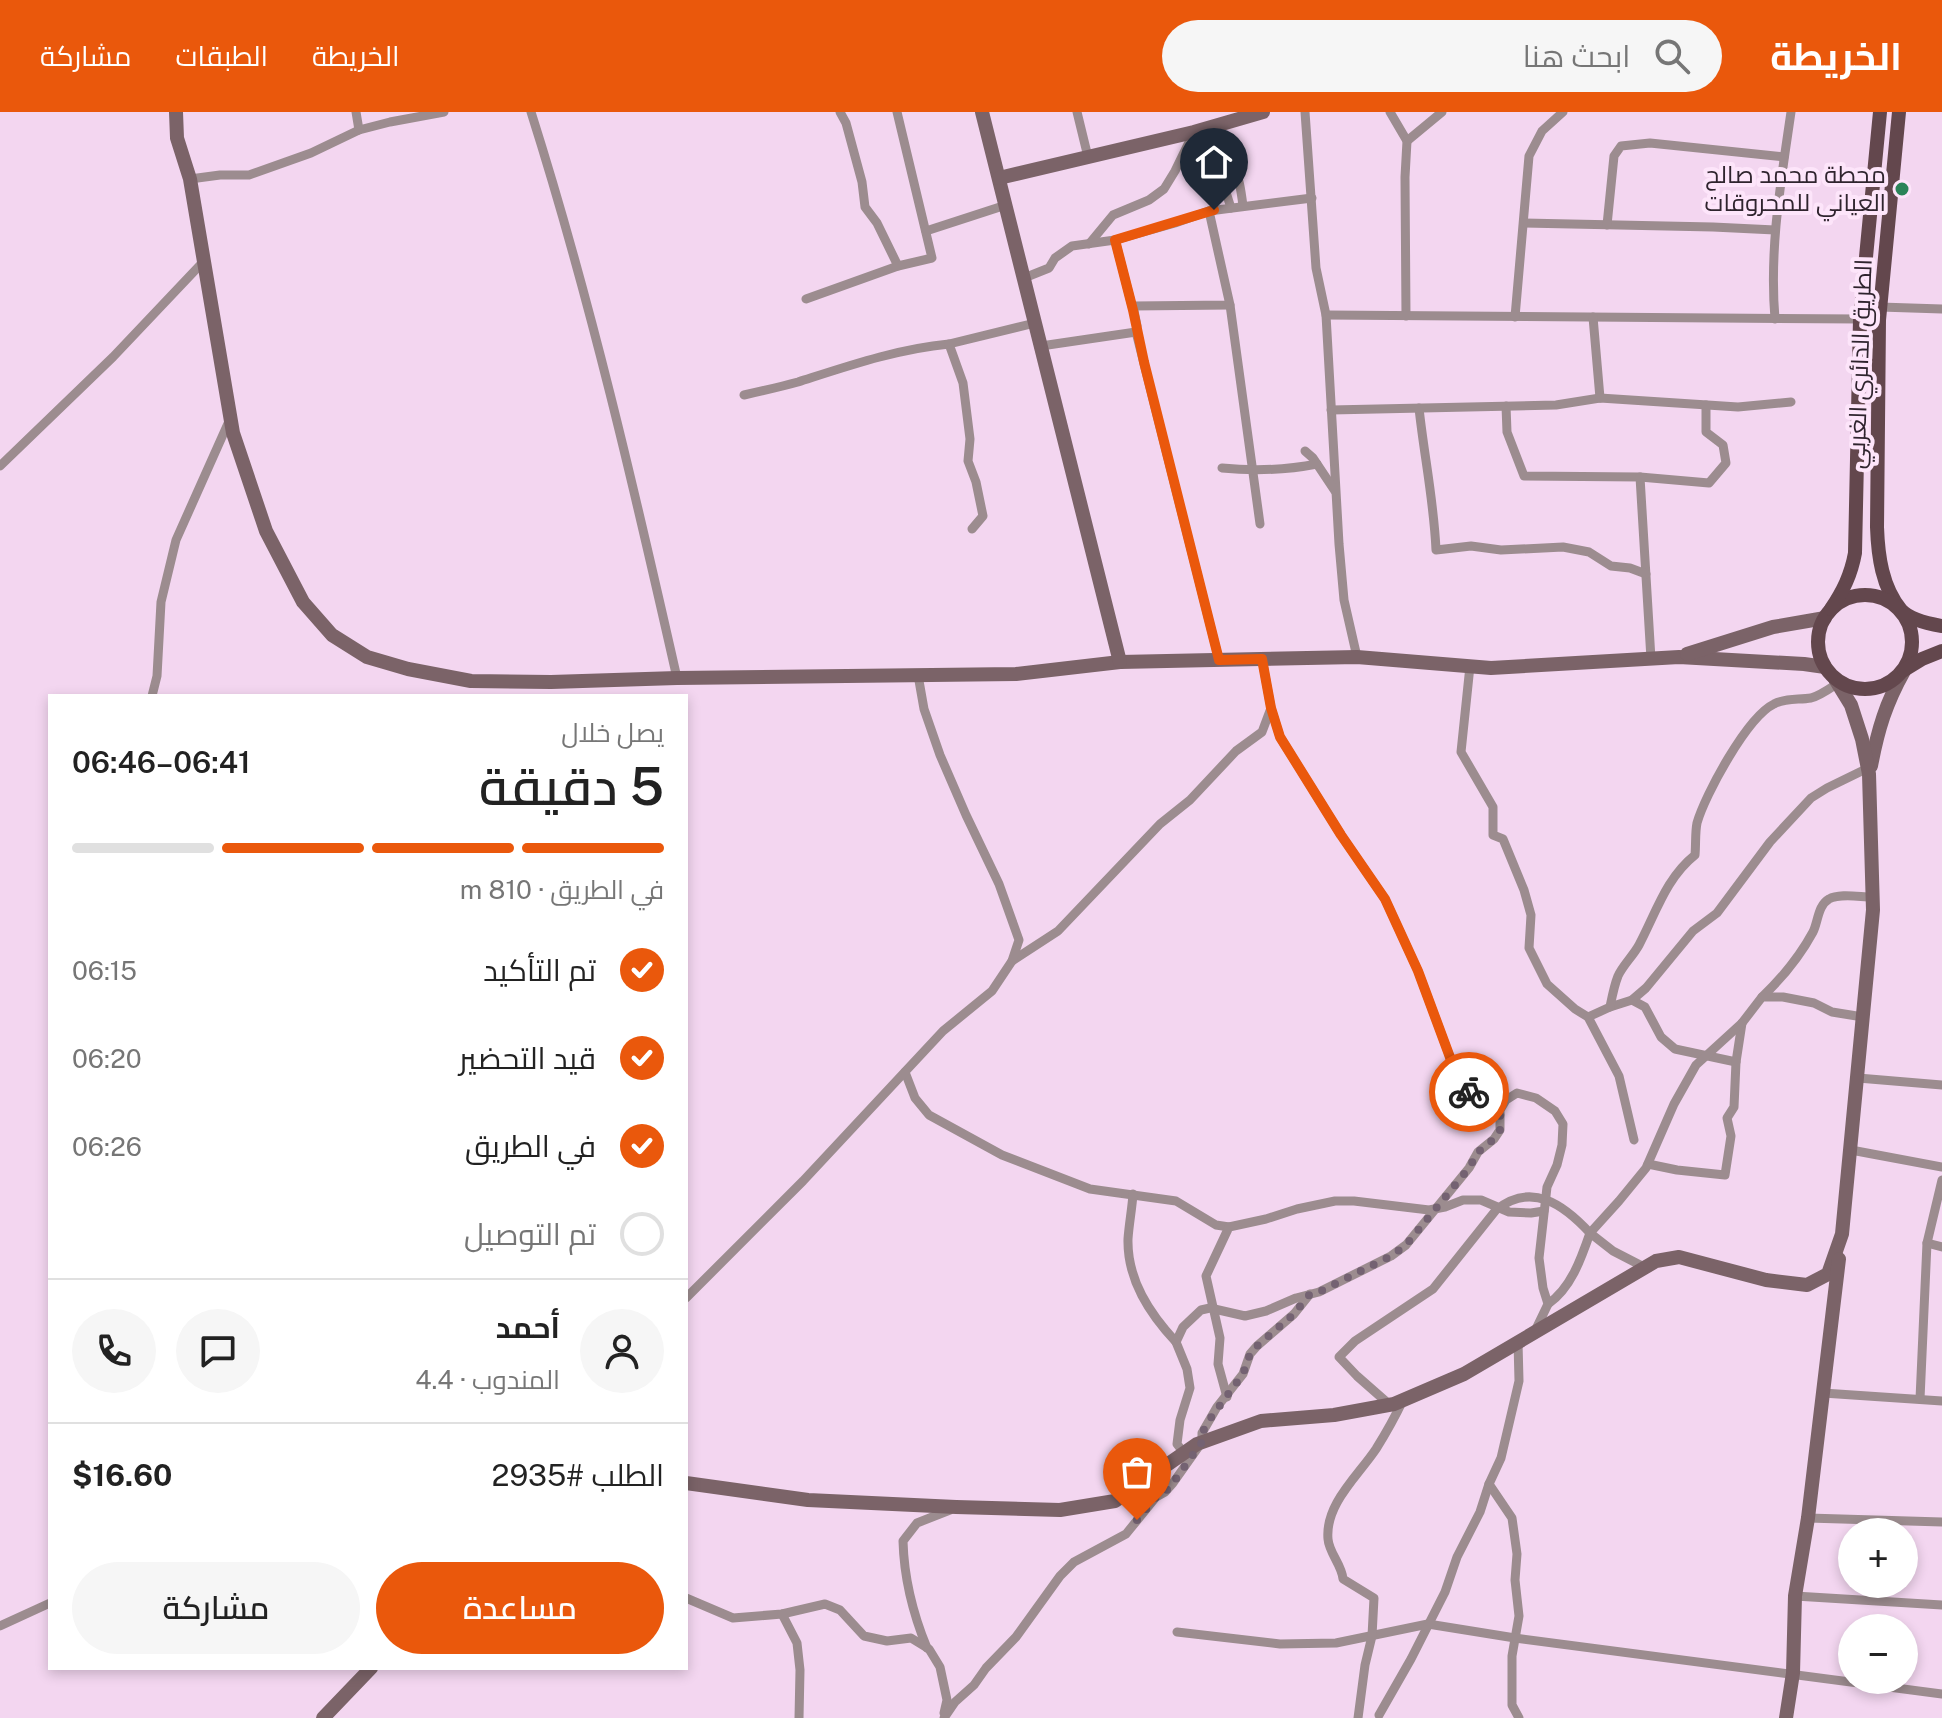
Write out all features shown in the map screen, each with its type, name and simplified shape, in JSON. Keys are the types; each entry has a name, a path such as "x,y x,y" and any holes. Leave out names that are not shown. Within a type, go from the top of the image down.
{"main road":[{"name":"الطريق الدائري الغربي","path":"1828,614 1848,581 1855,553 1860,319 1880,112"},
{"name":"الطريق الدائري الغربي","path":"1899,112 1880,307 1877,527 1882,572 1903,612"},
{"path":"1872,193 1891,195"},
{"path":"1942,626 1920,620 1876,596 1859,595 1844,600 1828,614 1818,637 1819,653 1825,667 1837,681 1864,689 1879,688 1922,659 1942,651"},
{"path":"1903,612 1913,642 1911,657 1904,671"}],"street":[{"path":"176,112 177,138 190,179 233,433 266,531 303,602 332,635 367,657 408,669 471,681 551,682 1016,674 1120,662 1357,657 1491,668 1679,657 1825,667"},
{"path":"356,112 359,130"},
{"path":"190,179 249,175 311,153 359,130 444,112"},
{"path":"531,112 602,363 677,678"},
{"path":"840,112 846,123 862,182 865,207 877,223 898,266"},
{"path":"806,299 898,266 932,258 897,112"},
{"path":"982,112 1120,662"},
{"path":"1077,112 1088,157"},
{"path":"999,178 1194,132 1263,112"},
{"path":"1305,112 1316,268 1326,315 1344,600 1357,657"},
{"path":"1390,112 1407,141 1406,316"},
{"path":"1407,141 1442,112"},
{"path":"1775,319 1772,288 1775,230 1791,112"},
{"path":"1515,317 1529,156 1542,131 1560,113"},
{"path":"1089,244 1113,215 1149,200 1164,189 1194,132"},
{"path":"1607,225 1614,156 1621,146 1650,143 1784,157"},
{"path":"1231,208 1218,167 1228,162 1232,162 1241,185 1243,206"},
{"path":"1024,278 1049,268 1055,258 1072,246 1115,240 1209,211 1312,198"},
{"path":"926,231 1006,205"},
{"path":"1209,211 1230,305 1260,524"},
{"path":"1524,223 1775,230"},
{"path":"1115,240 1219,660"},
{"path":"0,466 113,357 203,262"},
{"path":"1133,310 1133,306 1230,305"},
{"path":"1880,307 1942,309"},
{"path":"1326,315 1860,319"},
{"path":"1593,317 1600,398"},
{"path":"744,395 797,382 842,366 1035,323"},
{"path":"1041,346 1136,332"},
{"path":"949,344 963,383 970,439 968,461 983,516 972,529"},
{"path":"1331,410 1556,405 1600,398 1738,407 1791,402"},
{"path":"1506,406 1507,432 1524,476 1640,477 1709,483 1726,463 1723,445 1706,432 1706,405"},
{"path":"1419,408 1436,550 1471,546 1501,550 1563,547 1589,552 1611,566 1646,574"},
{"path":"152,694 157,676 161,602 176,540 230,419"},
{"path":"1305,451 1336,494"},
{"path":"1222,468 1253,470 1317,464"},
{"path":"1640,477 1651,659"},
{"path":"1679,657 1773,627 1828,614"},
{"path":"1262,659 1280,737 1385,899 1418,971 1451,1060 1471,1096 1500,1115"},
{"path":"1470,666 1461,752 1493,807 1493,835 1503,839 1524,890 1531,915 1529,948 1547,984 1588,1017 1619,1076 1634,1140"},
{"path":"1868,771 1888,700 1904,671"},
{"path":"688,1296 803,1181 943,1031 992,991 1012,961 1019,940 999,884 940,755 924,709 918,675"},
{"path":"1610,1007 1618,976 1639,946 1662,896 1674,876 1695,855 1696,828 1702,808 1744,734 1770,705 1811,698 1822,694 1837,681 1851,705 1868,771 1872,897 1851,1150 1808,1518 1795,1596 1793,1673 1786,1718"},
{"path":"1012,961 1058,931 1160,824 1190,800 1236,751 1262,732 1271,708"},
{"path":"1588,1017 1632,1000 1646,988 1693,931 1717,913 1770,842 1811,798 1868,771"},
{"path":"1534,1333 1548,1304 1558,1298 1567,1285 1590,1233 1648,1164 1682,1088 1696,1065 1742,1023 1773,987 1815,929 1823,903 1832,897 1872,897"},
{"path":"1762,997 1783,997 1814,1003 1832,1012 1863,1017"},
{"path":"1632,1000 1645,1007 1661,1037 1675,1049 1736,1062"},
{"path":"1648,1164 1725,1175 1731,1136 1727,1118 1734,1107 1742,1023"},
{"path":"905,1072 915,1098 929,1115 1002,1155 1090,1189 1176,1201 1216,1225 1229,1227 1335,1201 1429,1210 1463,1200 1481,1200 1509,1212 1544,1211"},
{"path":"1858,1078 1942,1085"},
{"path":"1176,1342 1183,1327 1201,1310 1213,1309 1245,1316 1266,1311 1319,1292 1391,1256 1406,1245 1469,1168 1478,1152 1494,1139 1500,1130 1500,1110 1506,1100 1517,1093 1536,1098 1555,1111 1563,1124 1557,1165 1547,1187 1539,1258 1548,1304"},
{"path":"1851,1150 1942,1167"},
{"path":"1920,1399 1927,1243 1942,1180"},
{"path":"1133,1194 1128,1241 1132,1269 1142,1298 1176,1342 1187,1369 1190,1388 1180,1420 1177,1444 1184,1453"},
{"path":"1397,1402 1357,1376 1339,1357 1355,1341 1433,1289 1507,1201 1546,1198 1555,1202 1613,1251 1644,1267"},
{"path":"1227,1397 1218,1364 1220,1338 1206,1276 1229,1227"},
{"path":"688,1483 808,1500 956,1507 1060,1510 1115,1501 1202,1442 1261,1421 1334,1415 1397,1402 1464,1374 1656,1261 1679,1257 1766,1280 1807,1285 1828,1274 1842,1234"},
{"path":"1927,1243 1942,1247"},
{"path":"943,1718 1016,1637 1060,1576 1074,1562 1126,1534 1156,1497 1173,1483 1202,1442 1202,1433 1217,1407 1243,1374 1250,1354 1294,1314 1310,1294"},
{"path":"1379,1715 1445,1592 1457,1557 1480,1512 1501,1458 1519,1381 1518,1342"},
{"path":"1823,1393 1942,1401"},
{"path":"1358,1718 1372,1636 1374,1598 1343,1579 1328,1541 1331,1513 1376,1450 1397,1402"},
{"path":"1489,1484 1512,1518 1517,1554 1515,1580 1519,1616 1512,1656 1512,1705 1519,1718"},
{"path":"943,1718 947,1700 940,1667 927,1648 917,1622 904,1564 903,1541 917,1523 956,1507"},
{"path":"1808,1518 1942,1522"},
{"path":"1795,1596 1942,1605"},
{"path":"688,1599 733,1618 782,1614 825,1604 840,1610 864,1636 887,1641 911,1638 927,1648"},
{"path":"0,1626 48,1604"},
{"path":"782,1614 797,1643 799,1718"},
{"path":"1177,1632 1280,1644 1336,1643 1428,1624 1942,1694"},
{"path":"323,1718 369,1670"}],"way so far":[{"path":"1137,1520 1156,1497 1173,1483 1202,1442 1202,1433 1210,1419 1243,1374 1250,1354 1257,1346 1294,1314 1310,1294 1391,1256 1406,1245 1469,1168 1478,1152 1494,1139 1500,1130 1500,1115 1469,1092"}],"place":[{"name":"محطة محمد صالح العياني للمحروقات","path":"1902,189"}],"route":[{"path":"1214,210 1115,240 1219,660 1262,659 1280,737 1385,899 1418,971 1451,1060 1469,1092"}]}
